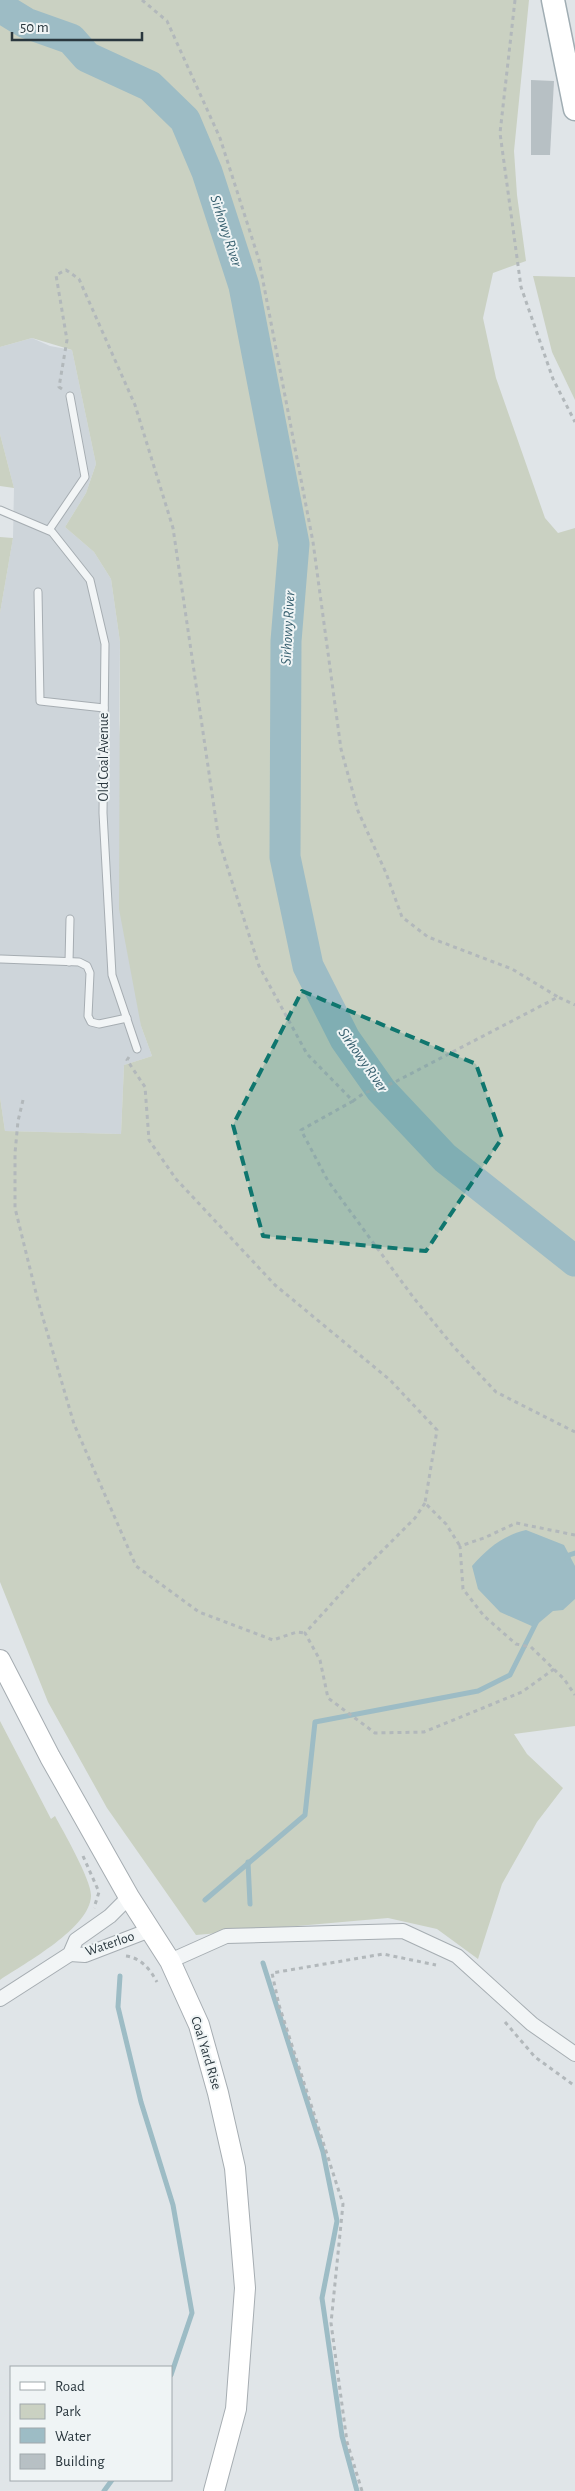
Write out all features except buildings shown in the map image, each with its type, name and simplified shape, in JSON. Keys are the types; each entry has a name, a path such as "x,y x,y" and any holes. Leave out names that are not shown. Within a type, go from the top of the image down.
{"main road":[{"path":"553,0 575,109"},
{"name":"Coal Yard Rise","path":"0,1660 50,1756 129,1897 170,1961 199,2025 218,2093 236,2177 245,2288 236,2409 214,2491"}],"street":[{"name":"Waterloo","path":"70,1954 76,1940 110,1916 129,1897"},
{"name":"Waterloo","path":"0,1999 70,1954 85,1954 150,1930"},
{"path":"170,1961 226,1936 403,1931 457,1956 532,2024 575,2054"}],"lane":[{"path":"49,530 85,477 70,396"},
{"name":"Old Coal Avenue","path":"0,510 49,530 90,580 105,644 103,813 112,975 137,1049"},
{"path":"38,592 40,701 104,708"},
{"path":"69,962 70,920"},
{"path":"1,959 69,962 87,966 90,973 88,1016 91,1022 98,1024 126,1018"}],"path":[{"path":"142,0 167,21 216,129 259,260 313,542 341,749 358,811 386,873 402,917 428,937 512,969 575,1006"},
{"path":"514,0 500,134 521,287 553,379 575,422"},
{"path":"70,396 59,387 67,340 56,275 66,270 79,279 135,405 173,528 219,841 260,966 307,1054 353,1101"},
{"path":"558,997 393,1084 364,1094 301,1130 328,1181 413,1297 453,1346 496,1392 575,1432"},
{"path":"137,1049 127,1060 145,1087 149,1140 176,1180 275,1284 390,1380 437,1430 425,1504 415,1518 355,1578 305,1633"},
{"path":"23,1100 18,1121 15,1153 14,1208 38,1301 74,1424 136,1566 199,1612 273,1640 297,1632 305,1633"},
{"path":"425,1504 446,1524 460,1546 463,1589 484,1616 516,1644 531,1647 554,1669 575,1695"},
{"path":"460,1546 484,1538 516,1523 575,1535"},
{"path":"305,1633 320,1660 328,1698 375,1732 424,1732 522,1692 554,1669"},
{"path":"82,1854 99,1892 93,1912"},
{"path":"362,2491 347,2442 331,2324 343,2204 279,2005 272,1973 383,1954 438,1965"},
{"path":"118,1955 135,1958 151,1971 159,1985"},
{"path":"504,2022 535,2057 575,2086"}],"highlighted area":[{"path":"302,991 476,1064 502,1138 426,1251 263,1236 233,1125"}],"shaded area":[{"path":"32,338 50,346 72,350 96,464 86,493 65,527 94,552 111,579 120,642 119,721 141,1026 152,1056 124,1065 121,1134 5,1131 0,1097 0,613 13,538 14,488 0,434 0,347"}],"green space":[{"path":"0,0 529,0 514,151 517,195 526,261 493,273 483,318 496,378 545,518 558,533 575,528 575,1726 514,1734 527,1754 563,1788 537,1822 502,1884 478,1959 437,1929 388,1918 196,1935 107,1808 48,1702 0,1582 0,1097 5,1131 121,1134 124,1065 152,1056 141,1026 119,909 120,642 111,579 94,552 65,527 86,493 96,464 72,350 32,338 0,347"},
{"path":"533,276 575,277 575,400 552,352"},
{"path":"0,434 14,488 0,486"},
{"path":"0,537 13,538 0,613"},
{"path":"0,1721 51,1819 55,1816 70,1844 87,1879 91,1896 88,1908 80,1920 68,1932 40,1954 0,1980"}],"water":[{"path":"526,1530 564,1545 575,1566 575,1599 563,1610 553,1611 534,1627 500,1612 478,1589 472,1566 496,1544"}],"waterway":[{"name":"Sirhowy River","path":"0,7 26,23 71,39 87,57 150,86 185,120 207,172 244,286 294,544 286,641 285,857 308,966 345,1039 381,1090 445,1158 575,1261"},
{"path":"567,1559 569,1555 575,1553"},
{"path":"205,1900 305,1815 315,1722 478,1691 510,1675 536,1623"},
{"path":"248,1862 250,1904"},
{"path":"263,1963 323,2152 337,2221 322,2298 342,2436 357,2491"},
{"path":"120,1976 118,2007 141,2102 173,2205 192,2313 172,2372"},
{"path":"104,2491 111,2481"}]}
